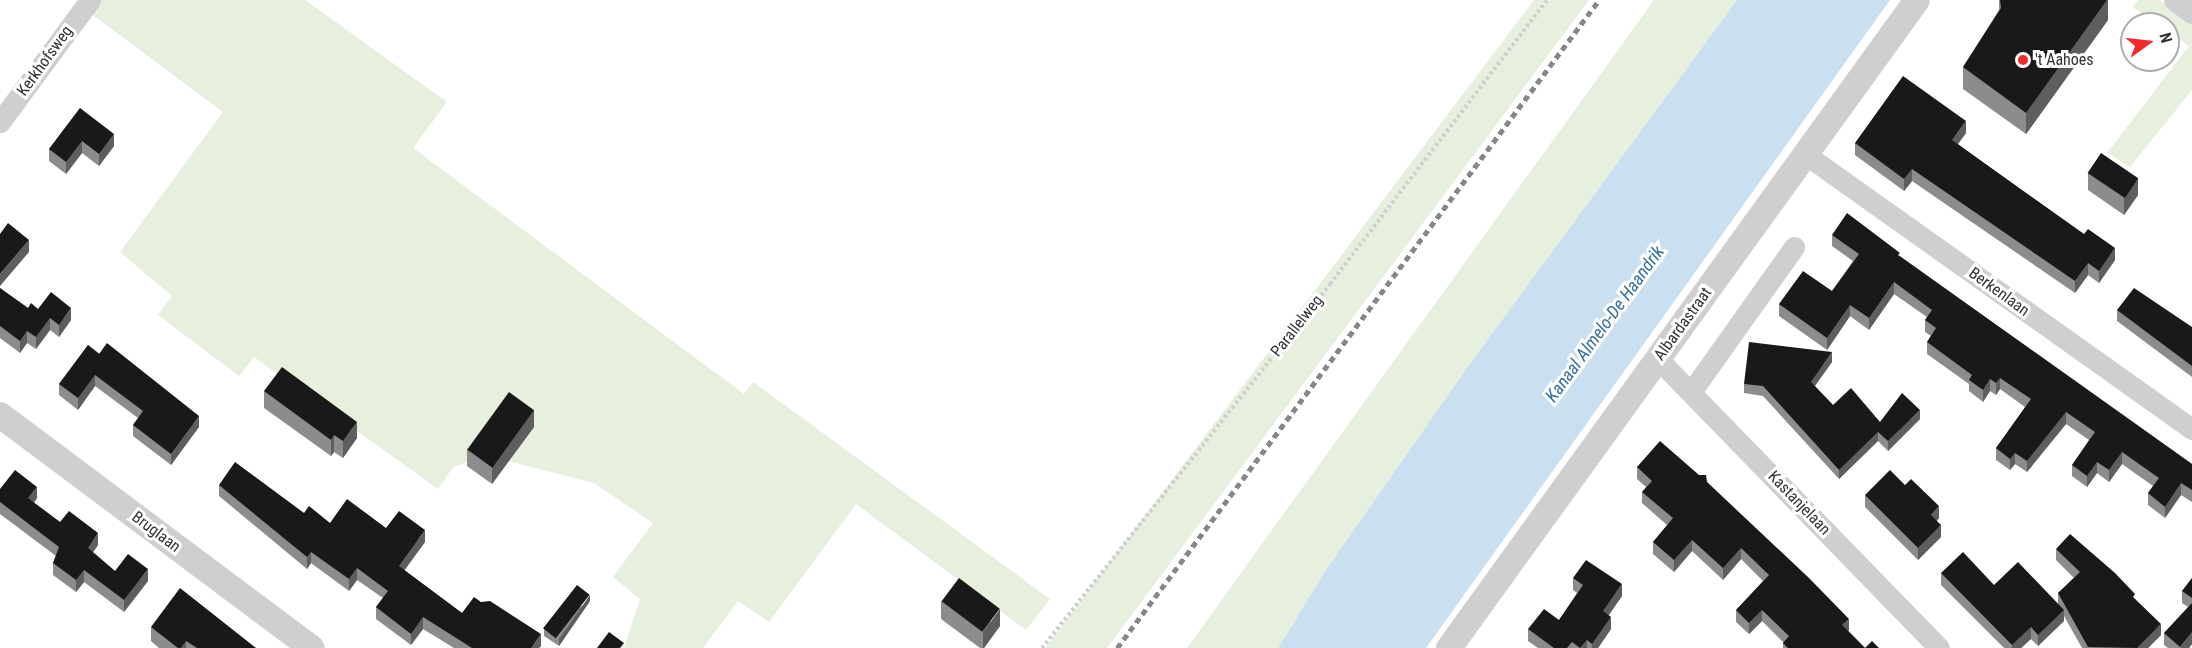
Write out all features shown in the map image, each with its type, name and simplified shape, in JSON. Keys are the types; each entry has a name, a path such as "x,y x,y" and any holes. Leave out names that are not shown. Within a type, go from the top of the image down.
{"street":[{"name":"Kerkhofsweg","path":"0,122 90,0"},
{"name":"Albardastraat","path":"1449,648 1917,0"},
{"path":"2174,0 2192,13"},
{"name":"Berkenlaan","path":"1805,154 2192,429"},
{"path":"1691,392 1794,247"},
{"name":"Kastanjelaan","path":"1658,359 1939,648"},
{"name":"Bruglaan","path":"2,420 312,648"}],"path":[{"name":"Parallelweg","path":"1042,648 1323,293 1546,0"}],"green space":[{"path":"100,0 305,0 447,102 413,148 744,394 753,382 1050,599 1026,630 856,504 769,622 738,601 703,648 624,648 640,599 613,577 653,523 594,483 488,456 453,467 438,489 254,357 239,376 158,315 172,296 120,252 223,112 90,13"},
{"path":"1534,0 1589,0 1107,648 1045,648"},
{"path":"1654,0 1737,0 1469,365 1328,567 1278,648 1187,648"},
{"path":"2138,0 2160,0 2177,12 2140,12 2133,7"},
{"path":"2180,14 2192,23 2192,90 2130,167 2107,153 2169,72 2180,72 2180,58 2189,46 2180,40"}],"water":[{"name":"Kanaal Almelo-De Haandrik","path":"1737,0 1890,0 1426,648 1278,648 1328,567 1469,365"}],"building":[{"path":"2000,0 2107,0 2026,113 1963,67 2001,8"},
{"path":"1903,76 1966,121 1952,140 2084,234 2088,229 2115,248 2099,271 2088,263 2075,281 1912,169 1904,179 1855,143"},
{"path":"80,108 114,134 99,154 82,141 66,162 49,149"},
{"path":"2101,153 2138,178 2125,198 2088,173"},
{"path":"1847,213 1900,253 1898,255 2192,464 2192,490 2181,483 2165,507 2148,493 2159,478 2122,452 2109,470 2097,462 2087,476 2072,465 2095,432 2066,412 2027,461 2015,453 2010,459 1996,448 2031,399 2000,378 1996,383 1990,379 1983,390 1969,380 1972,375 1927,342 1936,328 1925,320 1932,310 1894,282 1869,318 1850,305 1827,338 1779,304 1803,271 1832,291 1859,254 1832,235"},
{"path":"8,223 29,240 0,274 0,234"},
{"path":"0,288 28,308 31,303 38,309 51,292 71,308 59,325 50,318 36,337 27,331 20,341 0,326"},
{"path":"2134,288 2192,327 2192,366 2117,310"},
{"path":"1749,342 1832,352 1811,382 1833,405 1851,388 1880,422 1902,393 1920,410 1888,441 1878,432 1839,470 1763,386 1744,384"},
{"path":"107,343 199,416 171,454 133,425 143,411 95,375 78,398 59,384 88,345 99,354"},
{"path":"282,367 357,422 343,441 334,435 331,440 264,391"},
{"path":"509,392 534,410 492,468 467,449"},
{"path":"1660,441 1699,475 1706,475 1707,482 1809,578 1849,619 1842,625 1865,648 1788,648 1783,643 1789,636 1762,610 1749,623 1736,610 1769,575 1741,548 1723,568 1692,540 1674,560 1653,542 1673,518 1642,492 1652,481 1637,467"},
{"path":"235,462 304,513 309,506 330,523 347,499 386,528 399,511 425,530 399,566 462,613 474,597 481,602 490,601 541,634 531,648 472,648 423,617 411,634 376,607 388,591 357,568 349,579 311,552 307,557 219,485"},
{"path":"15,470 37,487 28,498 60,522 69,511 98,533 88,548 115,571 128,554 148,569 124,600 84,570 76,580 53,563 59,547 0,502 0,489"},
{"path":"1890,470 1905,485 1911,479 1939,506 1931,515 1941,525 1918,548 1865,495"},
{"path":"2070,534 2115,573 2135,594 2133,597 2161,624 2137,648 2088,647 2058,593 2080,572 2056,549"},
{"path":"1963,552 1994,585 2018,562 2064,610 2038,635 2031,627 2012,645 1941,573"},
{"path":"1586,560 1622,584 1603,611 1611,617 1592,644 1587,640 1580,648 1572,642 1567,648 1554,648 1528,629 1544,609 1559,620 1583,585 1573,578"},
{"path":"959,578 1000,609 982,632 942,601"},
{"path":"2192,578 2192,598 2182,591"},
{"path":"577,585 590,595 556,638 543,628"},
{"path":"180,588 256,648 197,648 186,641 181,648 178,648 151,627"},
{"path":"2192,603 2192,632 2180,647 2164,633"},
{"path":"609,632 624,643 620,648 597,648"},
{"path":"1872,641 1879,648 1865,648"}],"railway":[{"path":"1117,648 1599,0"}],"place":[{"name":"'t Aahoes","path":"2023,60"}]}
